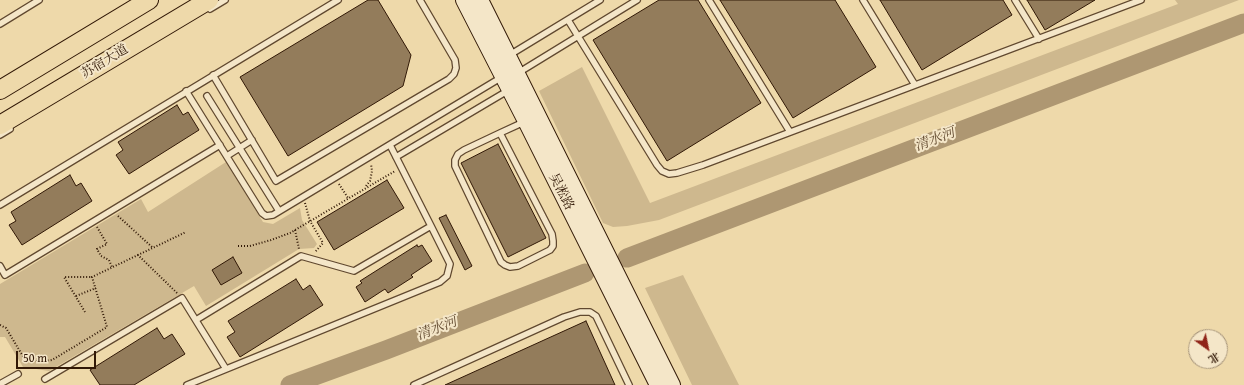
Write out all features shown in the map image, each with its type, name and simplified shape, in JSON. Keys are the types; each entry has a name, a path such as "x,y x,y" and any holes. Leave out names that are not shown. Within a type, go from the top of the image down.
{"main road":[{"path":"0,90 149,0"},
{"name":"吴淞路","path":"464,0 509,74 672,385"},
{"name":"吴淞路","path":"480,0 526,121 658,385"},
{"name":"苏宿大道","path":"7,126 207,6"}],"lane":[{"path":"0,24 39,0"},
{"path":"207,6 225,0"},
{"path":"0,204 338,0"},
{"path":"213,75 276,181 449,79 454,74 456,68 455,60 420,0"},
{"path":"396,156 509,74 568,20 600,0"},
{"path":"186,91 262,213 266,216 273,215 509,74 578,36 637,0"},
{"path":"709,0 790,132"},
{"path":"863,0 915,85"},
{"path":"1015,0 1039,39"},
{"path":"568,20 662,172 676,174 1141,0"},
{"path":"207,96 279,211"},
{"path":"500,133 552,234 553,241 553,246 550,250 518,266 510,267 501,262 455,166 455,160 458,154 500,133 526,121"},
{"path":"0,135 7,126"},
{"path":"227,156 252,140"},
{"path":"0,266 5,275 220,145"},
{"path":"187,385 440,282 447,276 450,264 390,145"},
{"path":"196,320 301,256 354,271 431,226"},
{"path":"45,379 182,298 226,369"},
{"path":"414,385 564,317 580,312 590,312 596,316 629,385"},
{"path":"0,384 18,374"}],"path":[{"path":"365,188 370,181 372,171 369,157"},
{"path":"238,246 250,246 271,240 295,230 401,167"},
{"path":"335,178 348,198"},
{"path":"304,196 310,221 323,243 309,259"},
{"path":"112,210 152,248"},
{"path":"93,222 107,244 97,249 101,256 109,260 112,267"},
{"path":"295,230 301,256"},
{"path":"85,312 64,277 92,277 186,232"},
{"path":"138,255 182,298"},
{"path":"0,325 6,328 24,358 40,362 52,360 108,327 92,277"},
{"path":"76,296 96,288"}],"shaded area":[{"path":"1175,0 1239,0 659,220 627,226 613,227 603,223 539,91 582,67 650,203 1178,4"},
{"path":"226,162 263,222 273,224 300,208 302,220 317,244 314,248 299,249 206,306 194,286 49,371 23,367 5,337 0,337 0,284 141,199 148,212"},
{"path":"683,275 739,385 692,385 645,288"}],"building":[{"path":"368,0 378,0 411,55 403,86 288,156 240,77"},
{"path":"659,0 698,0 761,103 667,161 593,40"},
{"path":"720,0 835,0 876,67 793,118"},
{"path":"880,0 1003,0 1012,15 922,70"},
{"path":"1027,0 1095,0 1045,30"},
{"path":"177,105 183,115 188,112 199,130 129,174 116,155 123,150 118,142"},
{"path":"498,144 546,238 508,257 461,163"},
{"path":"70,175 76,186 81,183 92,201 22,245 9,225 16,221 11,212"},
{"path":"387,180 404,208 334,250 317,222"},
{"path":"446,215 472,266 465,270 439,218"},
{"path":"417,245 418,247 422,245 432,261 411,275 413,277 388,293 385,289 365,302 356,287 362,283 360,281"},
{"path":"233,257 242,273 221,285 212,270"},
{"path":"296,279 303,290 310,285 323,305 240,357 227,337 235,332 228,321"},
{"path":"586,321 615,385 445,385"},
{"path":"157,328 164,339 172,334 185,354 134,385 100,385 90,370"}],"waterway":[{"name":"清水河","path":"627,258 1244,23"},
{"name":"清水河","path":"290,385 386,350 585,273"}]}
